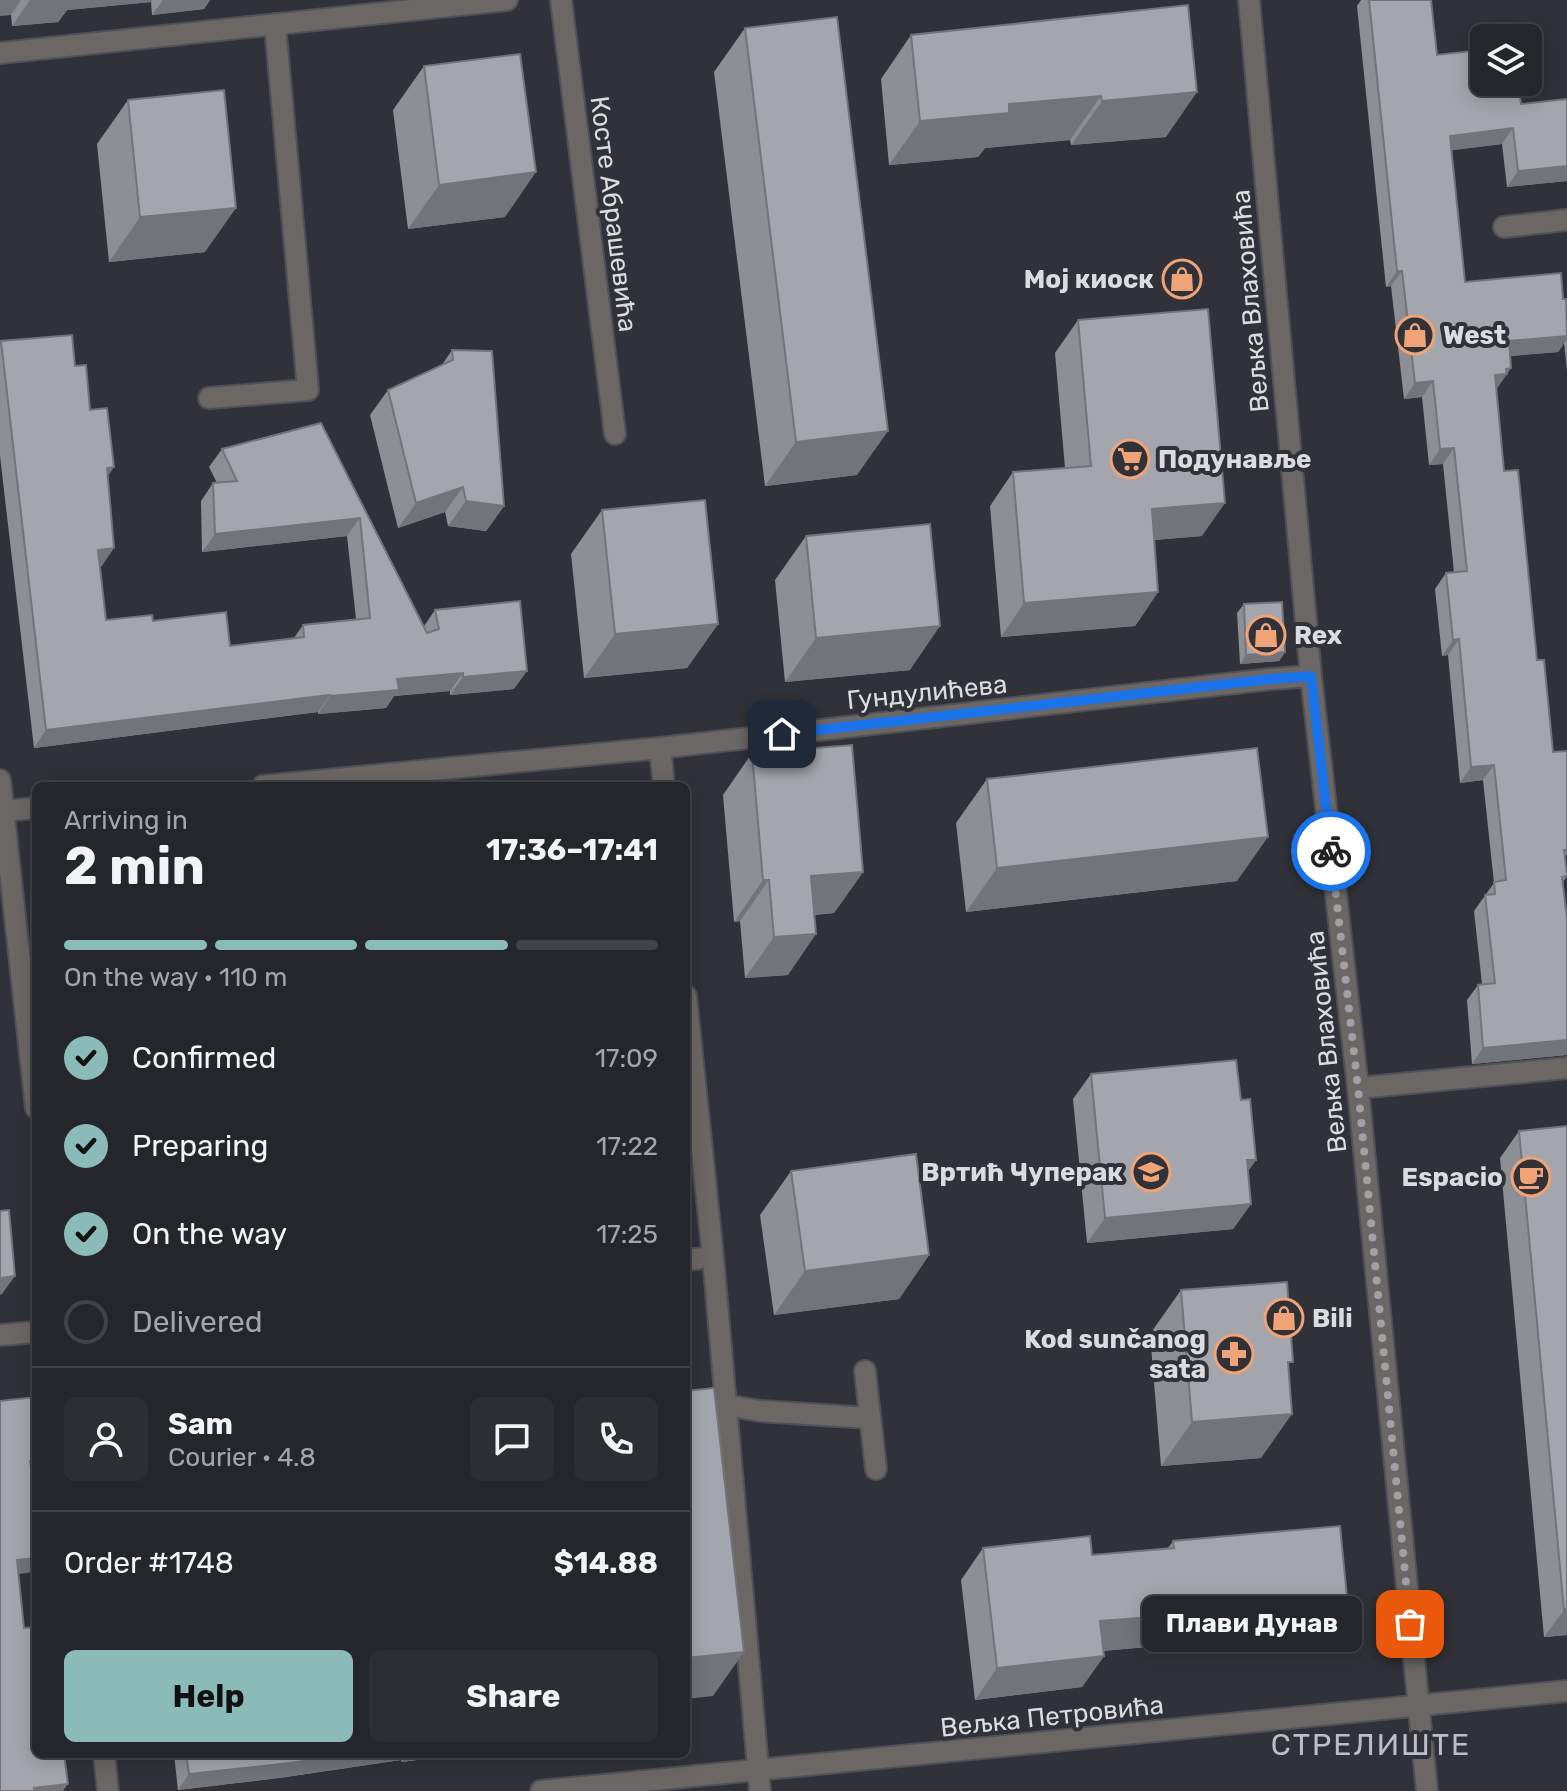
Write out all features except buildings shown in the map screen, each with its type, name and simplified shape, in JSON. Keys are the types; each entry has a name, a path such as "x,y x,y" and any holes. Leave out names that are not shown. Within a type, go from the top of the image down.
{"street":[{"path":"0,53 507,0"},
{"name":"Косте Абрашевића","path":"561,0 615,434"},
{"name":"Вељка Влаховића","path":"1249,0 1311,676 1358,1088 1427,1791"},
{"path":"209,398 308,390 275,24"},
{"path":"1504,227 1567,220"},
{"name":"Гундулићева","path":"305,782 660,748 1311,676"},
{"path":"660,748 664,782"},
{"path":"0,780 32,1072"},
{"path":"3,811 32,808"},
{"path":"690,1035 713,1257 759,1781"},
{"path":"1358,1088 1567,1068"},
{"path":"690,1260 713,1257"},
{"path":"0,1335 32,1332"},
{"path":"865,1371 876,1469"},
{"path":"726,1405 760,1411 870,1418"},
{"name":"Вељка Петровића","path":"541,1791 759,1781 1567,1691"},
{"path":"104,1758 108,1791"}],"way so far":[{"path":"1331,851 1358,1088 1410,1624"}],"place":[{"name":"Мој киоск","path":"1182,279"},
{"name":"West","path":"1415,335"},
{"name":"Подунавље","path":"1130,459"},
{"name":"Rex","path":"1266,635"},
{"name":"Вртић Чуперак","path":"1151,1172"},
{"name":"Espacio","path":"1531,1177"},
{"name":"Bili","path":"1284,1318"},
{"name":"Kod sunčanog sata","path":"1234,1354"},
{"name":"Плави Дунав","path":"1410,1624"}],"district":[{"name":"СТРЕЛИШТЕ","path":"1371,1745"}],"route":[{"path":"782,734 1311,676 1331,851"}]}
